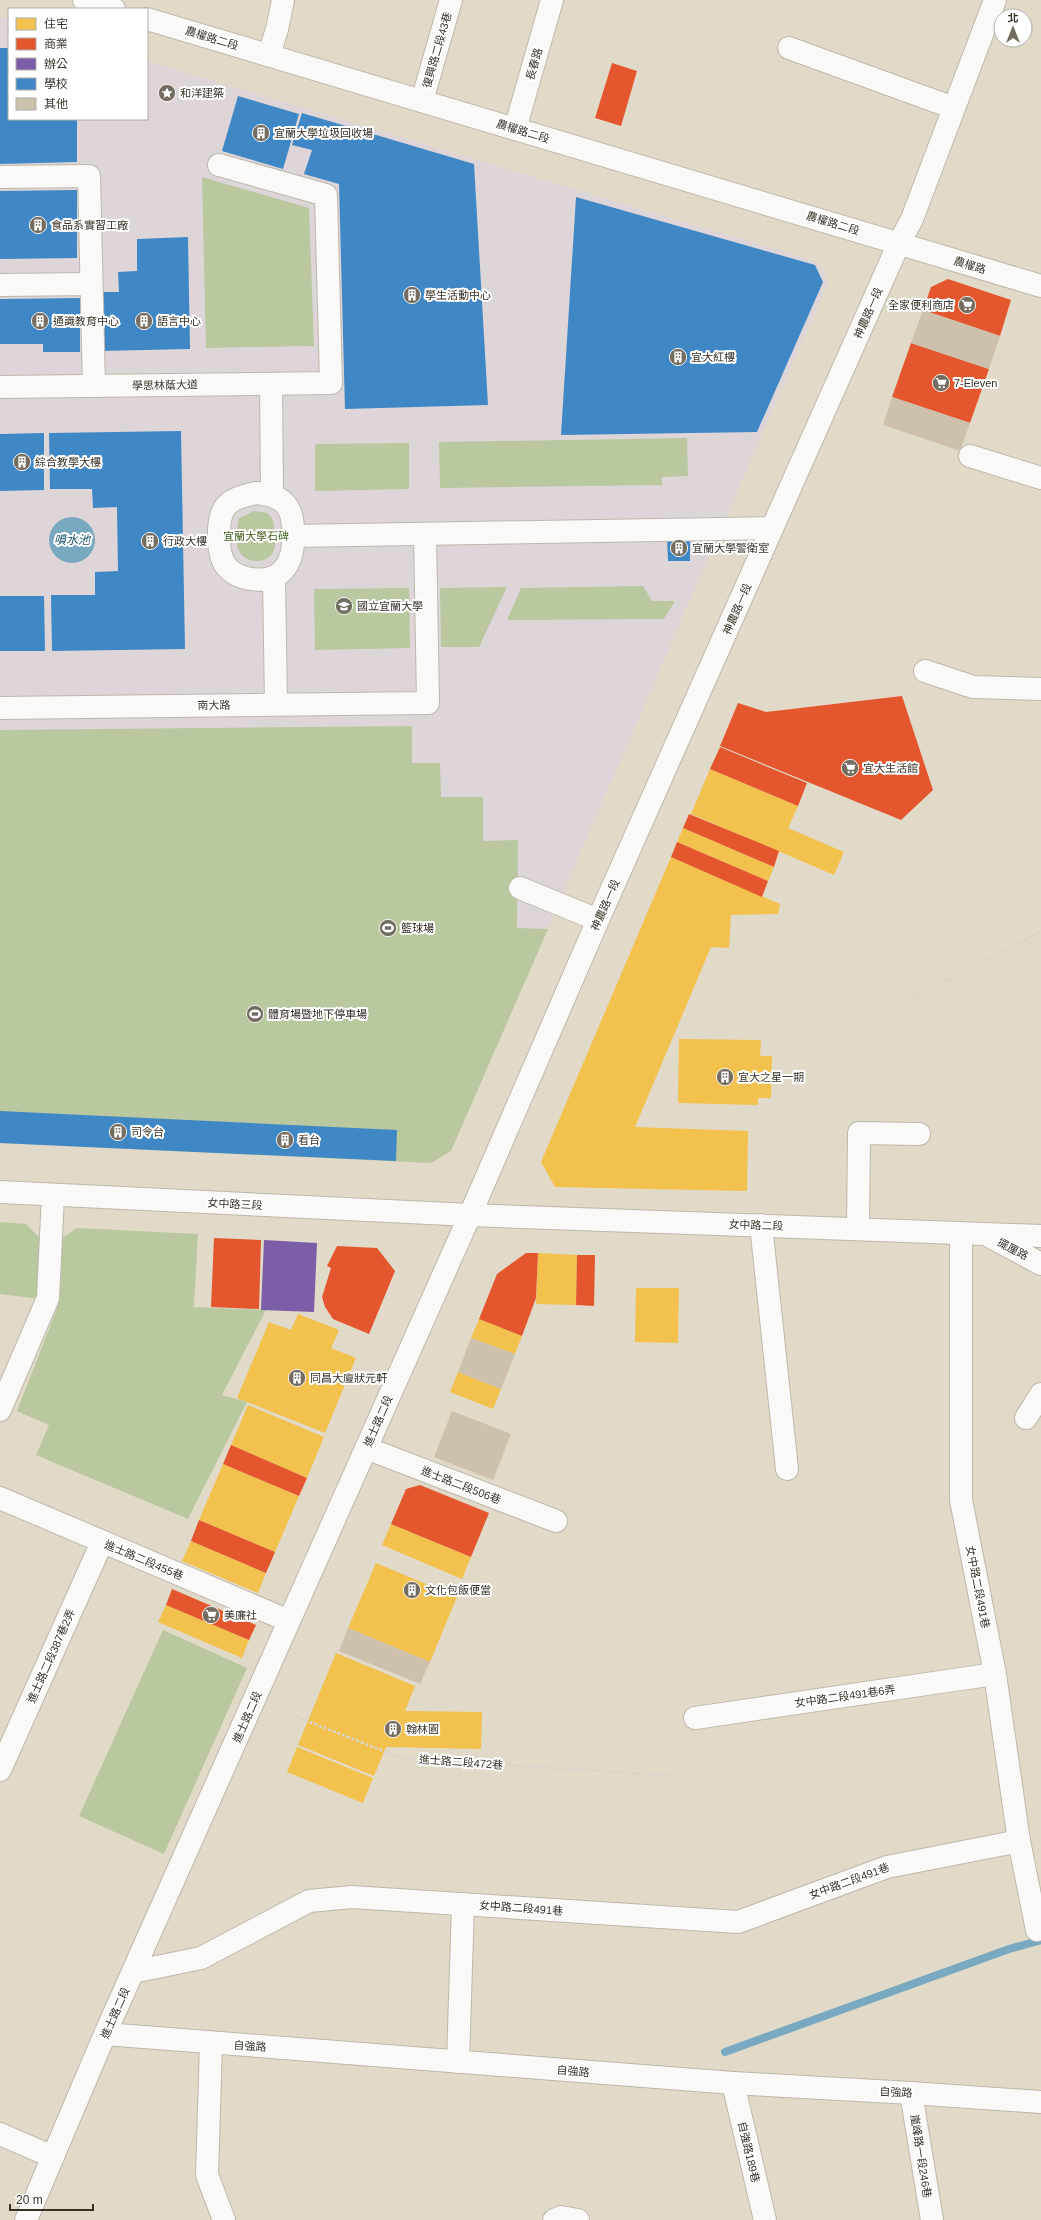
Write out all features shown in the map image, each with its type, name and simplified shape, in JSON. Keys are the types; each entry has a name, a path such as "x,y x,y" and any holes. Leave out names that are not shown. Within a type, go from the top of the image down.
{"street":[{"path":"84,0 111,8"},
{"path":"269,55 277,29 283,0"},
{"name":"復興路二段43巷","path":"422,101 451,0"},
{"name":"長春路","path":"515,129 552,0"},
{"name":"神農路一段","path":"470,1214 598,920 772,528 899,243 912,219 995,0"},
{"name":"農權路二段","path":"148,19 899,243"},
{"path":"789,48 954,108"},
{"name":"學思林蔭大道","path":"0,387 331,383 326,195 219,165"},
{"path":"0,177 89,176 94,386"},
{"name":"農權路","path":"899,243 1041,286"},
{"path":"0,285 91,284"},
{"path":"271,384 272,495"},
{"path":"970,456 1041,478"},
{"path":"256,493 272,495 286,505 293,519 294,536 294,549 289,565 274,578 257,580 239,576 226,566 219,552 219,517 226,506 238,497 256,493"},
{"path":"294,536 772,528"},
{"name":"南大路","path":"0,708 428,703 426,534"},
{"path":"274,578 276,704"},
{"path":"924,671 973,687 1040,689"},
{"path":"1041,679 1041,703"},
{"path":"520,888 598,920"},
{"path":"858,1229 859,1133 920,1134"},
{"name":"女中路三段","path":"0,1192 53,1196 470,1214"},
{"path":"0,1410 48,1298 53,1196"},
{"name":"女中路二段","path":"470,1214 1041,1236"},
{"name":"進士路二段","path":"26,2220 105,2034 470,1214"},
{"path":"761,1225 787,1469"},
{"name":"女中路二段491巷","path":"133,1972 201,1958 309,1901 352,1897 738,1922 887,1867 1019,1841 995,1674 961,1500 961,1232"},
{"name":"擺厘路","path":"984,1234 1041,1264"},
{"path":"1026,1418 1041,1394"},
{"name":"進士路二段506巷","path":"366,1448 556,1521"},
{"name":"進士路二段455巷","path":"0,1498 289,1622"},
{"name":"進士路二段387巷2弄","path":"0,1770 102,1542"},
{"name":"女中路二段491巷6弄","path":"696,1718 995,1674"},
{"path":"1019,1841 1037,1930"},
{"path":"458,2062 463,1904"},
{"name":"自強路","path":"105,2034 733,2083 1041,2102"},
{"path":"211,2043 207,2175 224,2220"},
{"name":"自強路189巷","path":"733,2083 765,2220"},
{"name":"嵐峰路一段246巷","path":"911,2093 932,2220"},
{"path":"0,2134 53,2157"},
{"path":"554,2220 561,2217 578,2220"}],"path":[{"path":"913,998 1041,932"},
{"name":"進士路二段472巷","path":"254,1700 402,1758 678,1776"}],"shaded area":[{"name":"國立宜蘭大學","path":"0,17 8,20 8,120 148,120 148,61 818,262 828,282 451,1151 431,1163 0,1143"}],"green space":[{"path":"202,177 309,208 314,346 206,348"},
{"path":"687,438 688,476 662,477 662,485 440,488 439,442"},
{"path":"409,443 409,489 315,491 315,444"},
{"name":"宜蘭大學石碑","path":"254,511 267,513 274,523 275,548 271,555 267,558 257,561 246,558 242,555 238,548 237,539 239,518"},
{"path":"643,586 652,601 675,601 664,619 507,620 521,588"},
{"path":"507,587 479,647 441,647 440,588"},
{"path":"409,588 410,648 315,650 314,589"},
{"name":"體育場暨地下停車場","path":"412,726 412,763 440,763 441,797 483,797 483,841 518,840 517,928 548,929 451,1151 431,1163 0,1143 0,730"},
{"path":"0,1222 26,1224 40,1238 40,1299 0,1294"},
{"path":"77,1228 198,1234 194,1307 266,1310 222,1395 247,1402 188,1519 36,1455 49,1425 17,1411 58,1306 61,1239"},
{"path":"163,1630 247,1668 164,1854 79,1816"}],"water":[{"name":"噴水池","path":"67,517 77,517 85,521 91,527 95,535 95,545 91,553 85,559 77,563 67,563 59,559 53,553 49,545 49,535 53,527 59,521"}],"building: 住宅":[{"path":"710,769 798,806 788,828 844,852 834,875 691,814"},
{"path":"683,828 774,867 768,881 677,842"},
{"path":"671,857 780,904 778,914 731,915 729,948 711,947 635,1127 748,1131 747,1191 555,1187 541,1162"},
{"name":"宜大之星一期","path":"679,1039 761,1040 760,1056 772,1056 771,1098 758,1098 758,1105 678,1103"},
{"path":"538,1253 577,1255 576,1305 536,1304"},
{"path":"636,1288 679,1288 678,1343 635,1342"},
{"name":"同昌大廈狀元軒","path":"298,1314 339,1330 331,1348 356,1358 325,1433 237,1398 269,1322 291,1330"},
{"path":"479,1319 522,1336 515,1354 471,1338"},
{"path":"458,1372 501,1389 493,1409 450,1392"},
{"path":"248,1405 324,1437 307,1478 231,1445"},
{"path":"223,1464 299,1496 275,1552 199,1520"},
{"path":"391,1524 471,1557 462,1579 382,1545"},
{"path":"191,1541 266,1573 258,1593 182,1561"},
{"path":"376,1563 457,1597 430,1662 348,1628"},
{"path":"166,1605 249,1640 242,1658 158,1622"},
{"name":"翰林園","path":"336,1653 415,1686 405,1711 482,1712 481,1749 386,1747 374,1776 298,1745"},
{"path":"297,1747 373,1778 363,1803 287,1772"}],"building: 商業":[{"path":"612,63 637,71 621,126 595,118"},
{"name":"全家便利商店","path":"948,279 1011,300 1000,336 923,310 931,287"},
{"name":"7-Eleven","path":"911,343 989,369 970,423 892,397"},
{"name":"宜大生活館","path":"902,696 933,790 901,820 720,746 738,703 766,712"},
{"path":"720,747 807,783 798,806 710,769"},
{"path":"689,814 779,851 774,867 683,828"},
{"path":"677,842 768,881 762,897 671,857"},
{"path":"214,1238 261,1240 259,1309 211,1307"},
{"path":"337,1246 377,1248 395,1271 369,1334 333,1319 325,1307 322,1297 331,1268 327,1266"},
{"path":"526,1253 538,1253 536,1298 522,1336 479,1319 497,1274"},
{"path":"577,1255 595,1255 594,1306 576,1305"},
{"path":"231,1445 307,1478 299,1496 223,1464"},
{"path":"420,1485 489,1513 471,1557 391,1524 406,1489"},
{"path":"199,1520 275,1552 266,1573 191,1541"},
{"name":"美廉社","path":"172,1589 256,1625 249,1640 166,1605"}],"building: 辦公":[{"path":"264,1240 317,1243 314,1312 261,1310"}],"building: 學校":[{"path":"0,48 8,48 8,120 77,120 77,162 0,164"},
{"name":"宜蘭大學垃圾回收場","path":"238,96 299,114 283,169 222,151"},
{"name":"學生活動中心","path":"302,113 474,164 488,405 345,409 339,184 304,174 312,150 292,145"},
{"name":"食品系實習工廠","path":"77,190 77,258 0,259 0,191"},
{"name":"宜大紅樓","path":"576,197 815,265 823,282 757,432 561,435"},
{"name":"語言中心","path":"188,237 190,349 100,351 99,292 119,292 118,272 137,271 137,239"},
{"name":"通識教育中心","path":"80,298 80,352 43,352 43,344 0,344 0,299"},
{"name":"行政大樓","path":"181,431 185,649 52,651 51,595 95,595 95,572 118,571 117,507 93,508 92,489 50,489 49,433"},
{"name":"綜合教學大樓","path":"44,433 44,490 0,491 0,434"},
{"name":"宜蘭大學警衛室","path":"690,535 690,561 668,561 667,536"},
{"path":"0,596 44,596 45,651 0,651"},
{"path":"0,1111 397,1130 396,1161 0,1143"}],"building: 其他":[{"path":"923,310 1000,336 989,369 911,343"},
{"path":"892,397 970,423 960,451 883,425"},
{"path":"471,1338 515,1354 501,1389 458,1372"},
{"path":"452,1411 511,1434 493,1480 434,1457"},
{"path":"348,1628 430,1662 420,1684 339,1651"}],"waterway":[{"path":"725,2052 1009,1949 1041,1940"}],"place":[{"name":"和洋建築","path":"167,93"},
{"name":"宜蘭大學垃圾回收場","path":"261,133"},
{"name":"食品系實習工廠","path":"38,225"},
{"name":"學生活動中心","path":"412,295"},
{"name":"全家便利商店","path":"967,305"},
{"name":"通識教育中心","path":"40,321"},
{"name":"語言中心","path":"144,321"},
{"name":"宜大紅樓","path":"678,357"},
{"name":"7-Eleven","path":"941,383"},
{"name":"綜合教學大樓","path":"22,462"},
{"name":"行政大樓","path":"150,541"},
{"name":"宜蘭大學警衛室","path":"679,548"},
{"name":"國立宜蘭大學","path":"344,606"},
{"name":"宜大生活館","path":"850,768"},
{"name":"籃球場","path":"388,928"},
{"name":"體育場暨地下停車場","path":"255,1014"},
{"name":"宜大之星一期","path":"725,1077"},
{"name":"司令台","path":"118,1132"},
{"name":"看台","path":"285,1140"},
{"name":"同昌大廈狀元軒","path":"297,1378"},
{"name":"文化包飯便當","path":"412,1590"},
{"name":"美廉社","path":"211,1615"},
{"name":"翰林園","path":"393,1729"}]}
